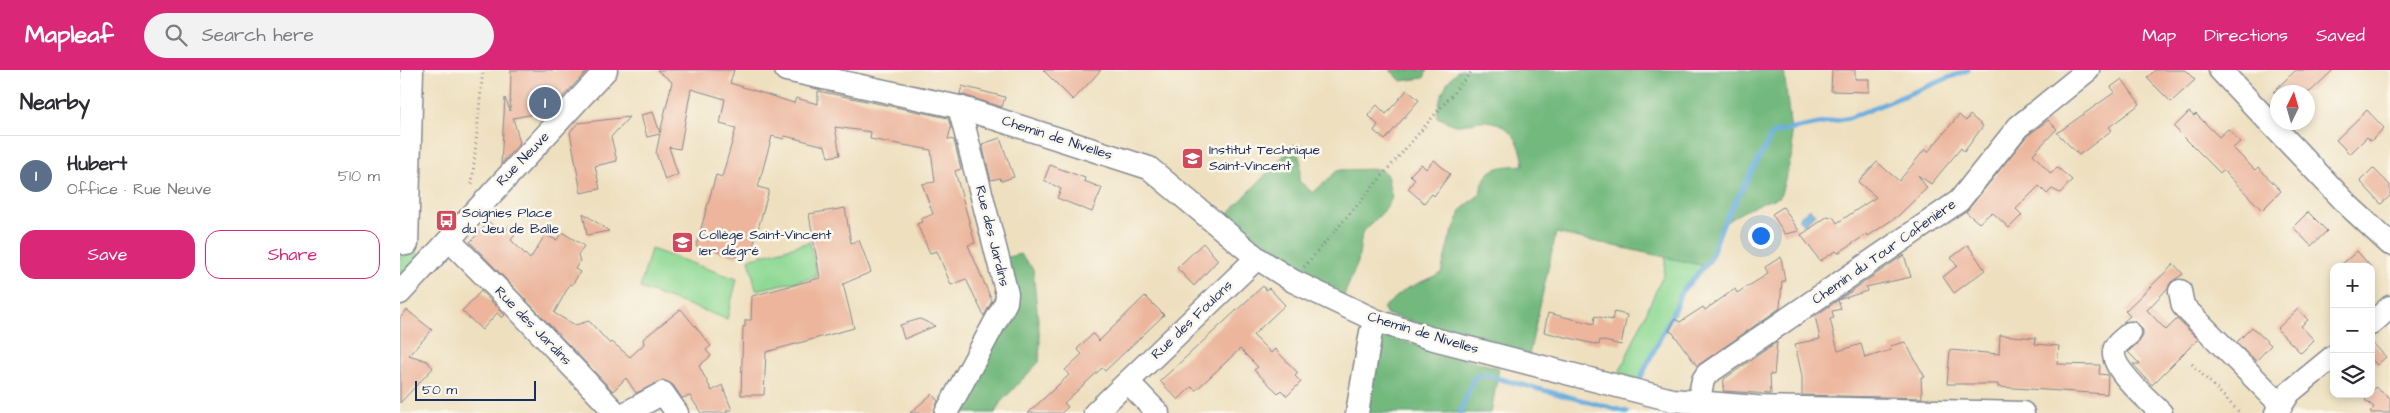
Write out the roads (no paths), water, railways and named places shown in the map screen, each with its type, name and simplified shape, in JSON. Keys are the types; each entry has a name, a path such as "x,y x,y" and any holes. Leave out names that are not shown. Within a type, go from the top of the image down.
{"street":[{"path":"407,244 412,70"},
{"name":"Rue Neuve","path":"400,293 606,70"},
{"name":"Chemin de Nivelles","path":"786,70 959,107 1149,168 1257,258 1292,281 1377,321 1641,403 2023,413"},
{"name":"Chemin du Tour Cafenière","path":"1698,403 1703,380 1707,374 1959,201 2018,127 2088,70"},
{"path":"2220,70 2350,207 2390,244"},
{"name":"Rue des Jardins","path":"946,413 1006,302 1007,294 959,107"},
{"name":"Rue des Jardins","path":"448,240 508,299 616,413"},
{"name":"Rue des Foulons","path":"1095,413 1257,258"},
{"path":"2180,291 2183,306 2278,409 2290,392 2330,359"},
{"path":"2375,320 2390,307"},
{"path":"1357,413 1371,332 1377,321"},
{"path":"2130,333 2114,351 2116,363 2121,372 2161,413"},
{"path":"1128,382 1158,413"},
{"path":"626,413 663,393 677,413"}],"water":[{"path":"1809,208 1815,214 1804,225 1798,219"}],"waterway":[{"path":"1641,377 1681,292 1710,260 1722,226 1773,133 1849,118 1968,70"},
{"path":"1460,413 1473,380 1476,376 1485,375 1627,412"}],"place":[{"name":"Hubert","path":"545,103"},
{"name":"Institut Technique Saint-Vincent","path":"1193,158"},
{"name":"Soignies Place du Jeu de Balle","path":"446,221"},
{"name":"Collège Saint-Vincent 1er degré","path":"683,243"}]}
